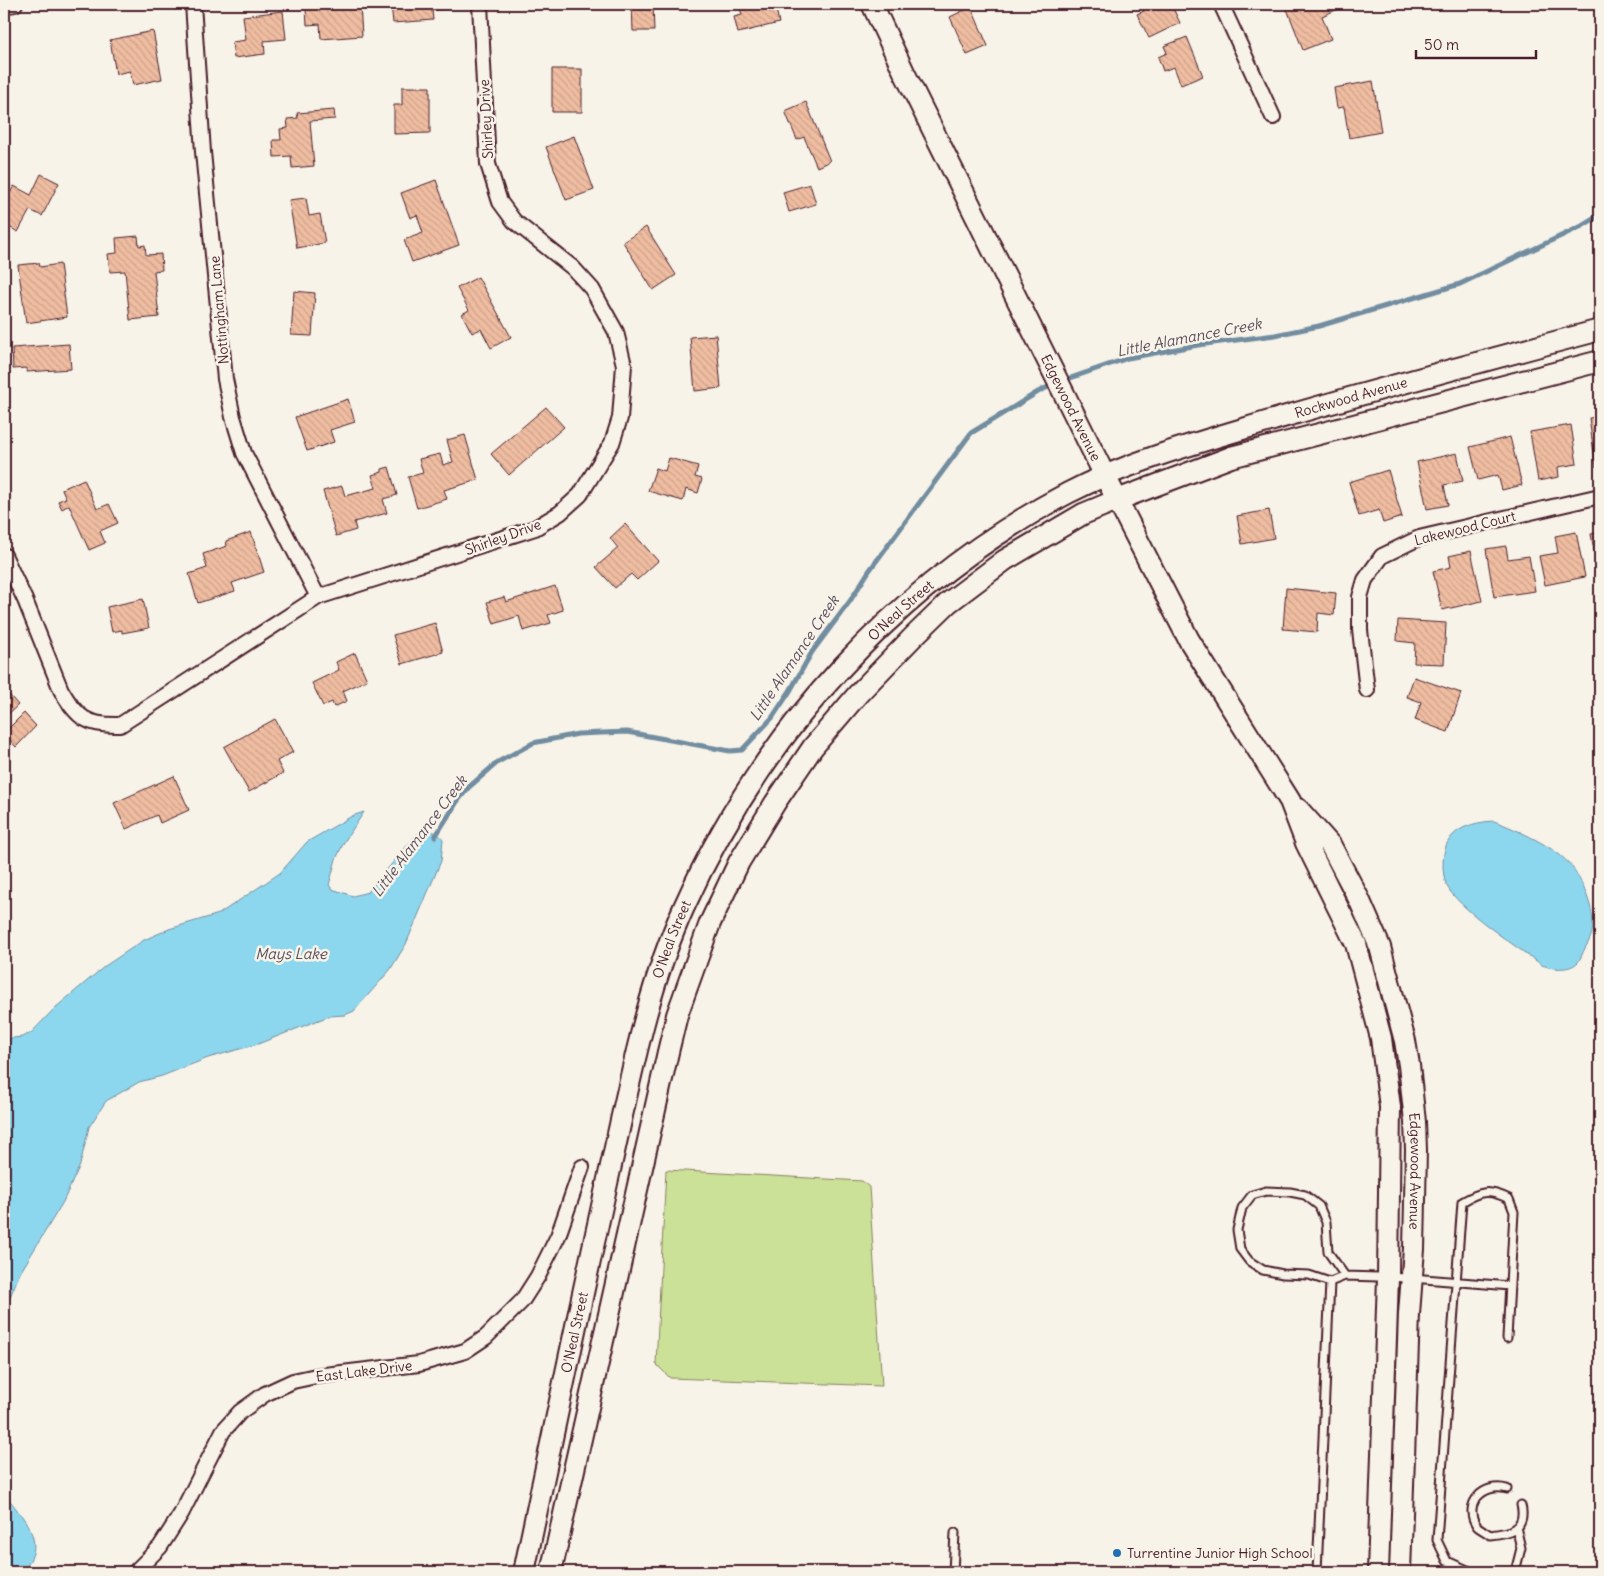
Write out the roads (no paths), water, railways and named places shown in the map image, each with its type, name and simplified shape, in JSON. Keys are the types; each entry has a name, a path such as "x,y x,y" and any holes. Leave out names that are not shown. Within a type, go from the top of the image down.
{"street":[{"path":"4,6 15,4"},
{"name":"Nottingham Lane","path":"193,4 203,152 225,379 244,453 318,597"},
{"name":"Shirley Drive","path":"4,555 26,600 61,690 68,703 88,722 106,725 120,724 318,597 535,528 560,513 580,495 612,443 620,418 624,365 616,332 592,289 573,268 514,221 500,202 488,164 480,4"},
{"name":"Edgewood Avenue","path":"872,4 1105,476 1189,640 1290,801 1332,846 1359,899 1380,947 1405,1041 1415,1122 1416,1150 1400,1572"},
{"path":"1221,4 1273,117"},
{"name":"Rockwood Avenue","path":"1105,476 1192,444 1414,378 1600,330"},
{"name":"Rockwood Avenue","path":"1117,500 1231,457 1600,361"},
{"name":"O'Neal Street","path":"524,1572 562,1386 643,1021 682,911 707,859 736,806 768,758 850,657 944,573 999,534 1068,494 1105,476"},
{"name":"Lakewood Court","path":"1367,690 1360,630 1360,597 1365,580 1382,556 1420,538 1600,496"},
{"name":"O'Neal Street","path":"551,1572 677,1015 710,923 739,862 775,803 813,748 858,694 948,603 1005,560 1083,514 1117,500"},
{"name":"Edgewood Avenue","path":"1290,801 1306,843 1356,944 1381,1038 1385,1062 1390,1107 1388,1278 1378,1572"},
{"path":"1385,1062 1409,1065"},
{"name":"East Lake Drive","path":"135,1572 160,1547 180,1514 223,1431 240,1412 265,1394 293,1381 316,1376 420,1364 465,1352 486,1337 522,1301 538,1276 558,1236 582,1167"}],"lane":[{"path":"1345,1276 1328,1252 1326,1222 1319,1206 1305,1196 1290,1192 1266,1192 1252,1195 1242,1208 1237,1230 1240,1249 1249,1261 1263,1270 1283,1274 1309,1275 1330,1282 1345,1276 1412,1278 1510,1286"},
{"path":"1472,1572 1447,1561 1437,1540 1462,1202 1478,1193 1497,1193 1509,1199 1514,1212 1507,1338"},
{"path":"1317,1572 1330,1282"},
{"path":"1507,1489 1498,1486 1492,1487 1485,1489 1477,1496 1473,1506 1474,1519 1478,1527 1490,1535 1510,1533 1516,1527 1522,1515 1521,1505"},
{"path":"1515,1572 1520,1548 1516,1527"},
{"path":"953,1572 955,1533"}],"water":[{"name":"Mays Lake","path":"364,812 344,842 336,859 329,885 332,889 353,896 368,892 417,834 431,831 437,833 443,839 441,861 406,944 390,970 354,1011 345,1015 329,1016 258,1044 208,1058 162,1076 139,1082 106,1101 89,1127 80,1165 63,1202 20,1273 4,1311 4,1039 22,1037 31,1033 55,1008 105,966 144,940 169,929 219,914 280,873 307,842 352,816"},
{"path":"1494,821 1547,846 1566,860 1580,879 1589,902 1593,917 1593,927 1588,942 1575,965 1561,968 1542,965 1475,916 1452,893 1446,884 1443,860 1449,840 1460,830 1473,824"},
{"path":"4,1493 30,1529 33,1539 34,1549 31,1559 24,1569 4,1569"}],"waterway":[{"name":"Little Alamance Creek","path":"1062,381 1128,358 1198,345 1275,335 1319,326 1460,284 1582,226 1600,215"},
{"name":"Little Alamance Creek","path":"435,837 469,787 498,762 533,743 578,734 627,732 730,751 742,750 772,718 812,652 971,433 1054,384"}],"place":[{"name":"Turrentine Junior High School","path":"1117,1553"}]}
